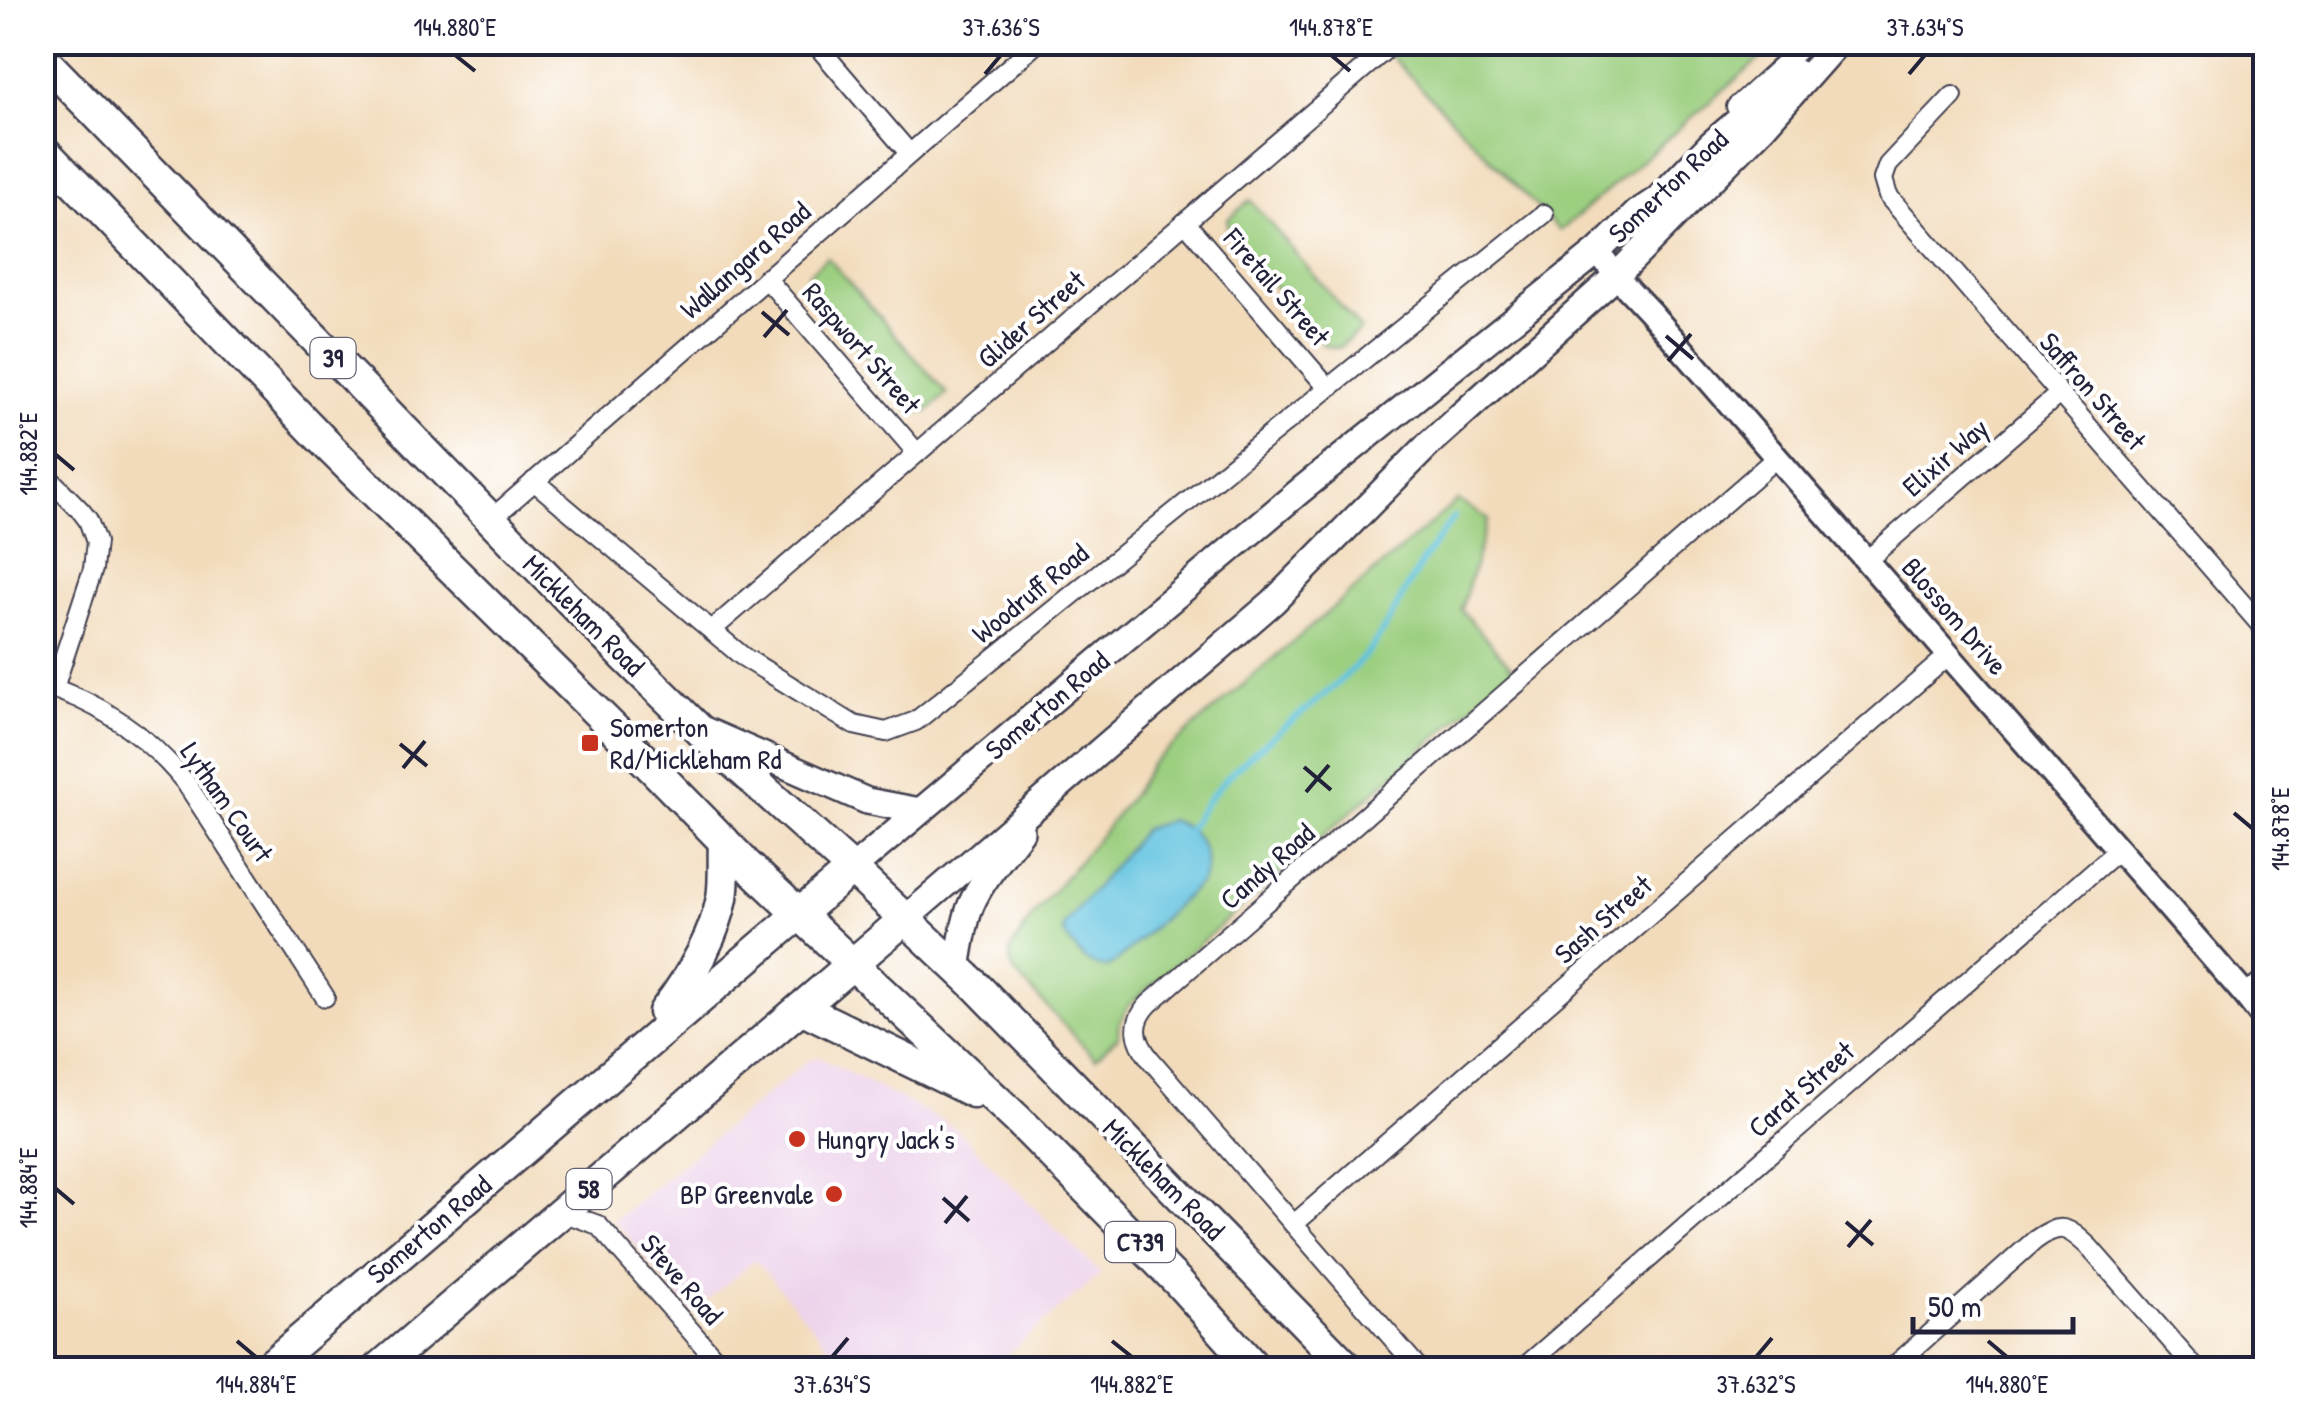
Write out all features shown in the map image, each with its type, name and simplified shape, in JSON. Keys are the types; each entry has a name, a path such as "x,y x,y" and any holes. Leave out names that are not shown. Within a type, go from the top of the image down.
{"main road":[{"name":"Somerton Road","path":"265,1370 1301,490 1598,252 1637,213 1658,199 1711,144 1830,42"},
{"name":"Somerton Road","path":"376,1370 1245,627 1429,444 1616,276 1763,127 1838,42"},
{"name":"Mickleham Road","path":"42,58 695,726 957,968 1350,1370"},
{"name":"39","path":"42,149 346,464 799,914"},
{"path":"695,726 866,802 920,812"},
{"path":"957,968 971,905 1048,796"},
{"path":"629,1059 686,983 712,931 722,898 724,841"},
{"name":"C739","path":"799,914 1018,1120 1180,1283 1257,1370"},
{"path":"801,1008 956,1082 1018,1120"}],"street":[{"path":"814,42 909,154"},
{"name":"Wallangara Road","path":"490,520 1038,42"},
{"path":"1711,144 1722,120 1807,42"},
{"name":"Glider Street","path":"713,629 1385,50"},
{"name":"Saffron Street","path":"1953,96 1888,166 1884,185 1894,204 2266,631"},
{"name":"Woodruff Road","path":"534,481 742,656 854,725 886,732 916,721 1544,214"},
{"name":"Firetail Street","path":"1185,222 1328,388"},
{"name":"Blossom Drive","path":"1598,252 2266,1022"},
{"name":"Raspwort Street","path":"766,278 916,454"},
{"name":"Elixir Way","path":"1866,562 2059,394"},
{"name":"Candy Road","path":"1420,1370 1144,1051 1136,1027 1142,1012 1776,457"},
{"path":"42,471 81,510 96,542 93,570 48,686"},
{"name":"Sash Street","path":"1294,1224 1949,655"},
{"name":"Lytham Court","path":"48,686 81,699 133,729 169,762 325,997"},
{"name":"Carat Street","path":"1521,1370 2118,850"},
{"path":"2245,996 2266,978"},
{"path":"597,1182 594,1206 598,1225"},
{"path":"562,1212 598,1225"},
{"name":"Steve Road","path":"598,1225 725,1370"},
{"path":"1890,1370 2034,1241 2062,1228 2089,1247 2196,1370"}],"shaded area":[{"name":"BP Greenvale","path":"817,1056 954,1127 1101,1274 989,1369 849,1369 755,1260 692,1313 614,1220"}],"green space":[{"path":"1378,43 1778,43 1560,231"},
{"path":"1250,200 1361,330 1338,348 1325,346 1227,231 1228,219"},
{"path":"827,257 947,394 927,412 913,411 807,287 808,274"},
{"path":"1458,500 1488,519 1461,610 1514,670 1129,1005 1119,1023 1118,1037 1095,1058 1015,973 1010,962 1011,949 1033,915 1104,831 1151,764"}],"water":[{"path":"1170,820 1188,830 1201,844 1205,863 1200,883 1118,960 1108,967 1093,965 1063,932 1065,924 1144,829"}],"waterway":[{"path":"1188,830 1205,804 1246,759 1362,659 1454,517"}],"place":[{"name":"Somerton Rd/Mickleham Rd","path":"590,743"},
{"name":"Hungry Jack's","path":"797,1139"},
{"name":"BP Greenvale","path":"834,1194"}]}
